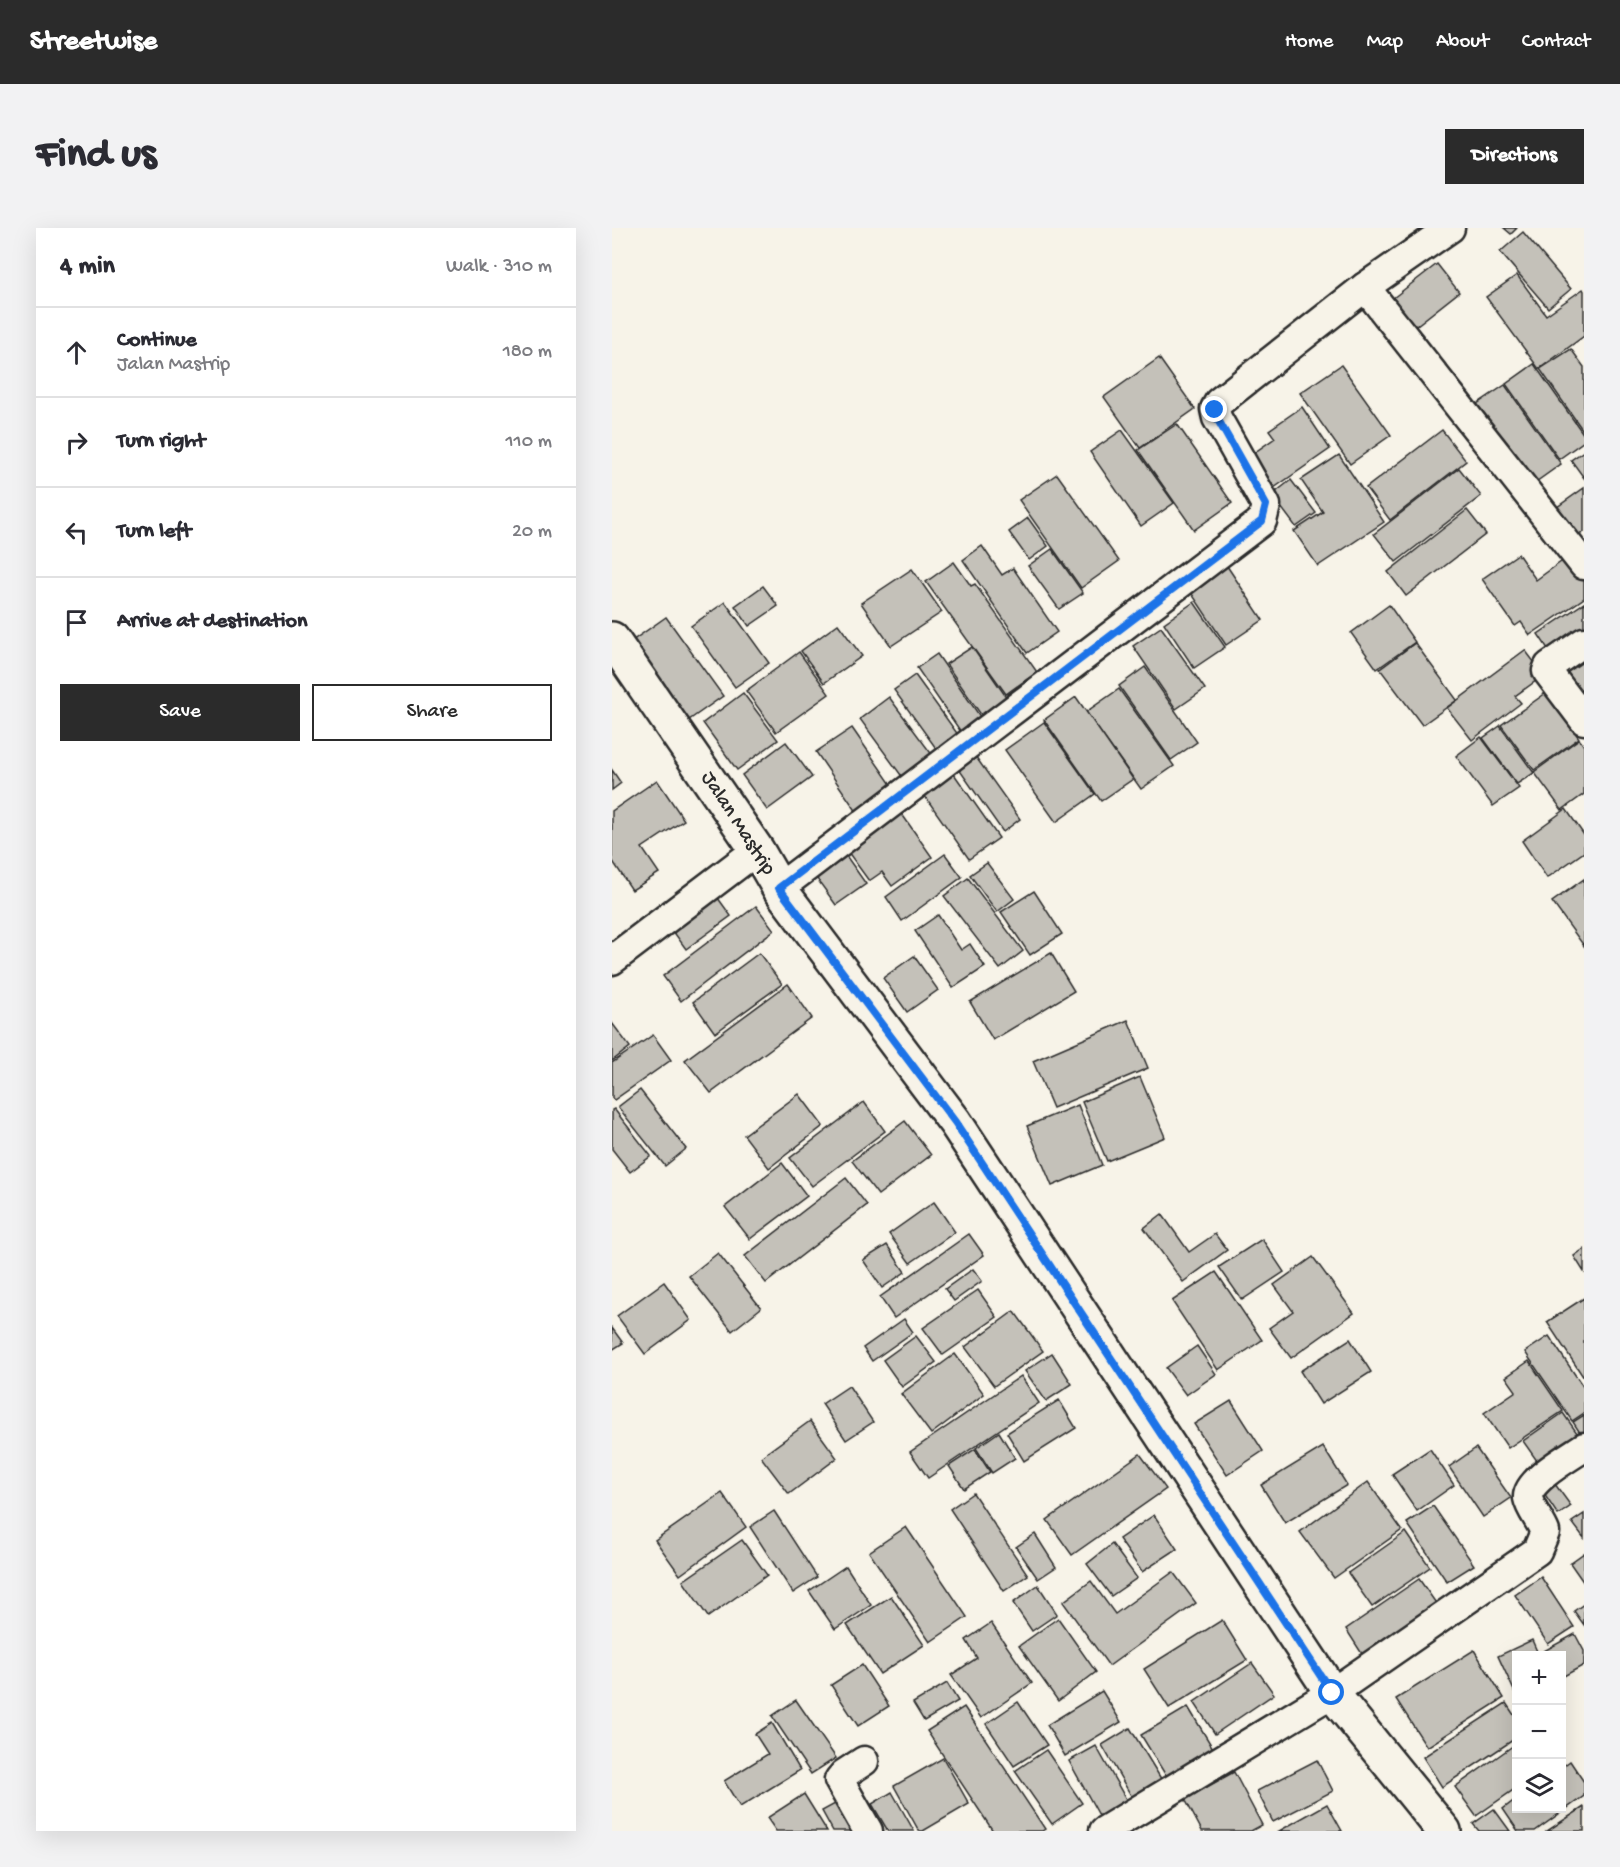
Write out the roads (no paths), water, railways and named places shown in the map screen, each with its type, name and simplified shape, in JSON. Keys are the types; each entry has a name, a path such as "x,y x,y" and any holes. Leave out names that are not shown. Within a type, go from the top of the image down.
{"main road":[{"name":"Jalan Mastrip","path":"612,639 758,850 779,888 955,1122 1332,1693 1444,1831"}],"street":[{"path":"779,888 1262,521 1266,505 1217,418 1215,410 1219,402 1365,287 1450,228"},
{"path":"1365,287 1584,565"},
{"path":"1584,642 1549,666 1547,671 1584,720"},
{"path":"612,960 758,850"},
{"path":"1104,1831 1332,1693 1537,1551 1545,1532 1542,1522 1528,1500 1528,1492 1539,1479 1584,1447"},
{"path":"864,1761 839,1780 868,1831"}]}
